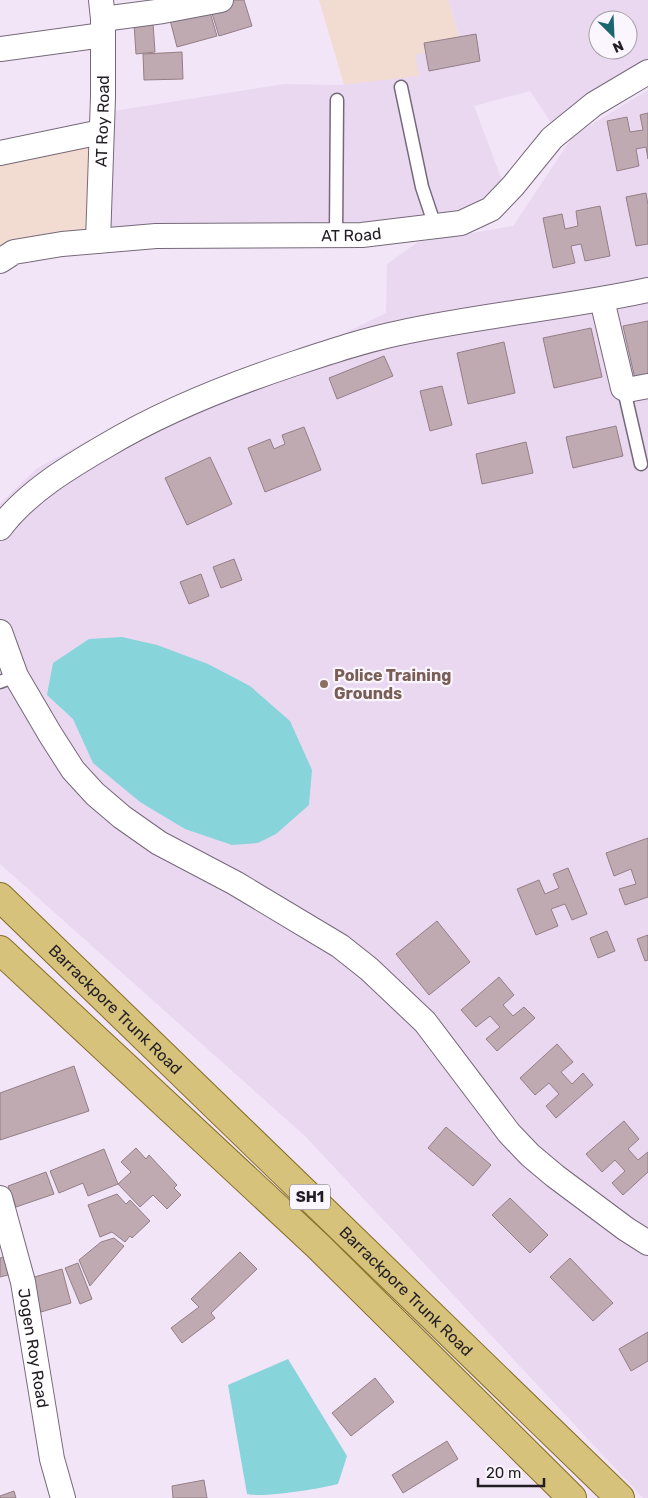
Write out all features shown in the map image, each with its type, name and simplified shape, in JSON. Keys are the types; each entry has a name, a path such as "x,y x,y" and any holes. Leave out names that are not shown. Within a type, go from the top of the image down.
{"main road":[{"name":"Barrackpore Trunk Road","path":"0,897 620,1498"},
{"name":"Barrackpore Trunk Road","path":"0,950 318,1246 572,1498"}],"street":[{"path":"0,49 103,18 170,10 221,0"},
{"name":"AT Roy Road","path":"98,241 103,18"},
{"name":"AT Road","path":"0,261 14,252 62,244 156,236 362,235 461,223 491,209 513,186 552,138 594,104 648,72"},
{"path":"0,153 101,132"},
{"path":"0,528 15,509 55,477 82,459 158,417 245,380 375,338 512,313 602,300 648,290"},
{"path":"602,300 624,390 648,386"},
{"path":"0,632 8,679 73,770 95,794 122,817 159,843 235,883 340,946 369,969 426,1022 509,1133 530,1155 626,1229 648,1243"},
{"name":"Jogen Roy Road","path":"0,1198 22,1275 52,1459 63,1498"}],"lane":[{"path":"400,87 422,187 435,226"},
{"path":"336,235 337,100"},
{"path":"624,390 641,464"}],"shaded area":[{"path":"319,0 448,0 461,43 419,76 345,88"},
{"path":"448,0 648,0 648,65 555,129 530,91 474,106 502,180 487,202 459,216 421,221 105,237 107,112 284,84 339,85 419,76 415,55 461,42"},
{"name":"Police Training Grounds","path":"648,90 648,1498 643,1498 305,1136 0,864 0,504 36,469 134,415 330,340 386,313 387,264 418,242 513,226 573,136"},
{"path":"89,128 90,236 0,253 0,152"}],"water":[{"path":"122,637 157,645 208,664 250,686 290,721 312,770 309,805 276,834 258,843 232,845 185,829 140,802 93,763 73,719 47,695 53,663 89,639"},
{"path":"288,1359 347,1456 338,1484 278,1494 247,1494 228,1385"}],"building":[{"path":"235,0 244,0 252,26 219,36 210,7"},
{"path":"209,9 217,36 177,47 170,20"},
{"path":"153,23 155,52 136,54 134,24"},
{"path":"476,34 480,61 429,71 424,43"},
{"path":"182,52 183,79 144,80 143,54"},
{"path":"648,113 648,159 646,147 636,149 639,166 617,171 607,121 627,117 630,132 643,130 640,115"},
{"path":"646,193 648,205 648,244 636,246 626,197"},
{"path":"600,206 610,256 585,261 581,244 571,246 575,263 553,268 543,218 562,214 565,229 578,226 576,211"},
{"path":"648,321 648,376 635,379 623,326"},
{"path":"591,328 602,377 554,388 543,338"},
{"path":"504,342 515,393 468,404 457,353"},
{"path":"384,356 393,376 337,399 329,378"},
{"path":"442,386 452,425 430,431 420,391"},
{"path":"616,426 623,456 573,468 566,437"},
{"path":"304,427 321,470 265,492 248,448 270,439 274,449 285,444 282,435"},
{"path":"526,442 533,473 482,484 476,454"},
{"path":"210,457 232,504 187,525 165,478"},
{"path":"234,559 242,580 221,588 213,567"},
{"path":"201,574 209,596 189,604 180,582"},
{"path":"648,838 648,897 625,905 619,889 636,884 631,869 614,876 606,853"},
{"path":"568,868 587,914 572,920 565,904 551,909 558,926 536,935 517,889 539,880 545,894 559,888 553,874"},
{"path":"437,921 470,962 429,995 396,954"},
{"path":"607,931 615,951 598,958 590,938"},
{"path":"648,935 648,960 645,961 637,939"},
{"path":"499,977 514,995 503,1005 513,1016 524,1007 535,1018 497,1051 486,1039 500,1027 490,1016 476,1027 461,1010"},
{"path":"557,1044 573,1062 561,1072 572,1084 583,1073 593,1085 556,1118 546,1106 559,1094 549,1083 535,1095 520,1078"},
{"path":"74,1066 89,1111 0,1140 0,1093"},
{"path":"624,1121 639,1139 628,1149 638,1160 648,1152 648,1172 623,1195 612,1183 625,1171 615,1160 602,1172 586,1154"},
{"path":"446,1127 491,1165 473,1186 428,1148"},
{"path":"136,1148 146,1159 149,1155 177,1185 174,1188 181,1195 167,1209 153,1195 140,1207 118,1184 131,1172 121,1162"},
{"path":"104,1149 118,1184 88,1196 83,1183 59,1193 50,1171"},
{"path":"46,1172 54,1194 16,1207 8,1186"},
{"path":"117,1194 126,1204 130,1200 150,1221 125,1242 112,1232 100,1237 88,1205"},
{"path":"510,1198 548,1235 530,1253 492,1215"},
{"path":"114,1238 124,1246 90,1286 79,1260 101,1242"},
{"path":"240,1252 257,1269 211,1313 215,1318 182,1343 171,1328 199,1307 191,1299"},
{"path":"7,1256 12,1274 0,1277 0,1258"},
{"path":"570,1258 613,1303 593,1321 550,1277"},
{"path":"78,1263 92,1299 80,1304 65,1268"},
{"path":"62,1269 71,1303 41,1312 31,1278"},
{"path":"648,1332 648,1361 631,1371 619,1349"},
{"path":"375,1378 394,1402 351,1436 332,1413"},
{"path":"447,1441 458,1459 403,1493 392,1475"},
{"path":"204,1480 207,1498 173,1498 172,1486"},
{"path":"14,1491 16,1498 0,1498 0,1496"}],"place":[{"name":"Police Training Grounds","path":"324,684"}]}
